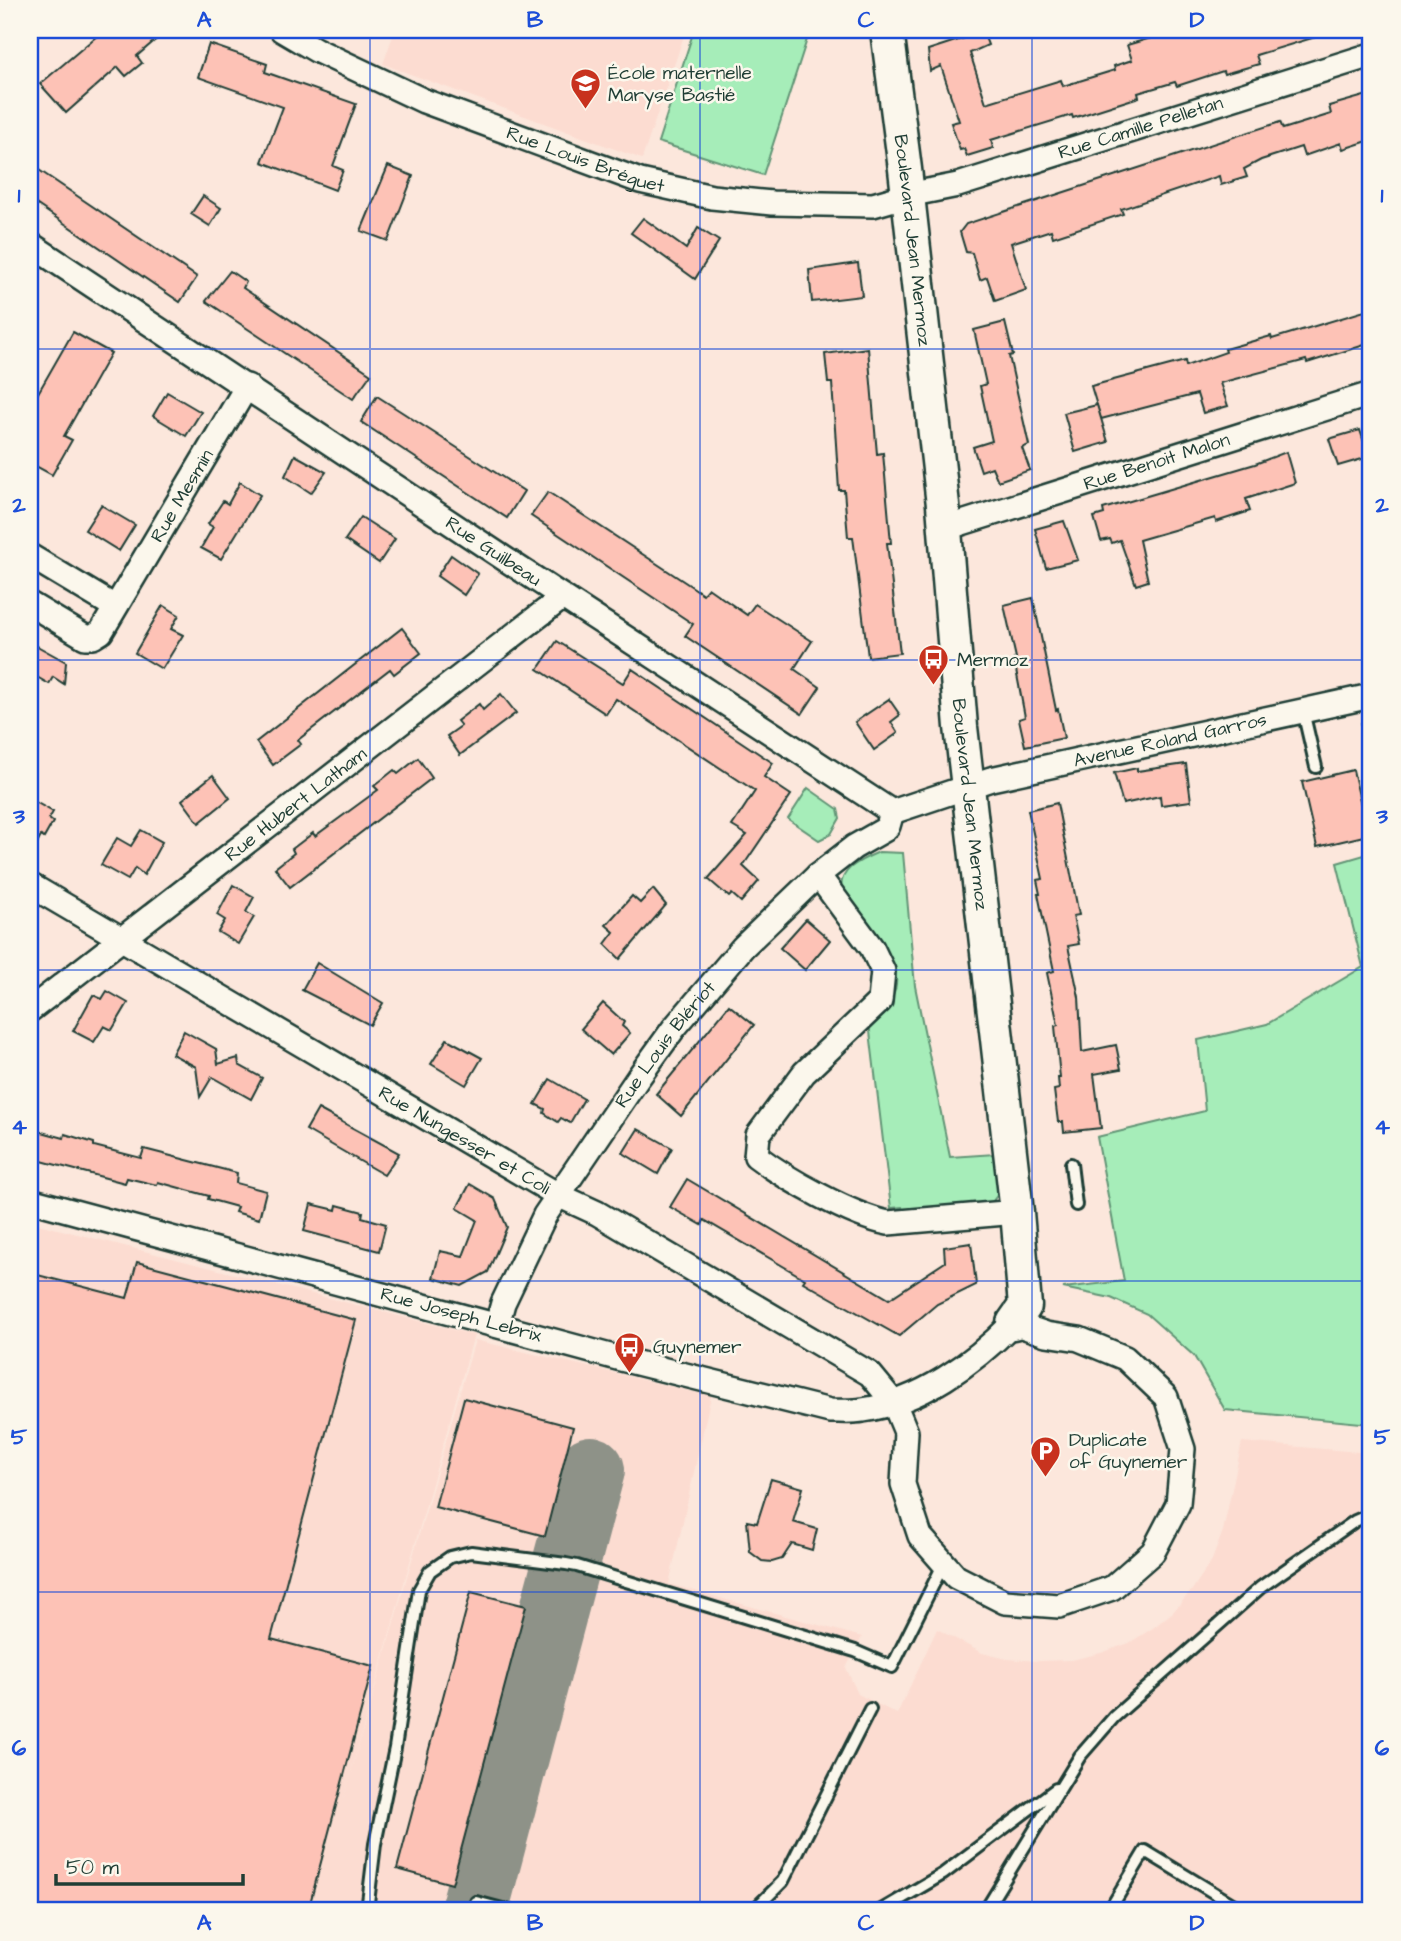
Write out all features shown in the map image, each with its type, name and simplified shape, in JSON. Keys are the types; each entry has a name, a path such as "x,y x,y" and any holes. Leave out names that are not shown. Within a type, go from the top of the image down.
{"street":[{"name":"Rue Louis Bréguet","path":"282,30 316,50 424,101 640,181 712,197 772,203 873,205 908,194"},
{"name":"Boulevard Jean Mermoz","path":"887,30 943,505 943,529 968,787 1017,1212 1025,1306 1013,1323"},
{"name":"Rue Camille Pelletan","path":"908,194 958,185 1371,55"},
{"name":"Rue Guilbeau","path":"30,244 892,812"},
{"name":"Rue Mesmin","path":"30,604 85,637 93,637 101,632 247,386"},
{"name":"Rue Benoit Malon","path":"943,529 1371,394"},
{"path":"30,556 115,607"},
{"name":"Rue Hubert Latham","path":"30,1010 563,597"},
{"name":"Avenue Roland Garros","path":"968,787 991,779 1371,696"},
{"path":"892,812 968,787"},
{"name":"Rue Louis Blériot","path":"497,1325 503,1303 545,1215 581,1166 638,1078 708,986 743,947 818,875 854,847 884,830 892,812"},
{"path":"818,875 872,948 883,971 880,1001 804,1073 758,1135 757,1156 775,1170 869,1219 888,1223 1017,1212"},
{"name":"Rue Nungesser et Coli","path":"30,885 558,1195 597,1213 870,1374 894,1403 906,1432 902,1484 920,1536 943,1565 956,1577 1005,1602 1059,1606 1112,1588 1153,1552 1178,1504 1183,1449 1166,1397 1125,1358 1079,1339 1046,1334 1013,1323"},
{"name":"Rue Joseph Lebrix","path":"30,1200 621,1359 830,1411 862,1411 894,1403 929,1387 992,1345 1013,1323"}],"lane":[{"path":"1303,711 1315,767"},
{"path":"1071,1164 1076,1205"},
{"path":"985,1911 1080,1756 1114,1717 1261,1587 1356,1521 1371,1514"},
{"path":"367,1911 375,1844 396,1748 419,1590 430,1571 450,1558 471,1552 577,1566 855,1651 892,1667 943,1565"},
{"path":"753,1911 783,1881 870,1709"},
{"path":"880,1911 943,1874 1062,1784"},
{"path":"1108,1911 1145,1851 1244,1911"},
{"path":"476,1902 510,1911"}],"shaded area":[{"name":"École maternelle Maryse Bastié","path":"395,30 686,30 642,159 383,64"},
{"path":"30,1222 474,1335 342,1803 475,1340 711,1396 669,1584 862,1637 846,1668 858,1694 897,1714 937,1629 982,1653 1007,1659 1039,1661 1072,1660 1101,1653 1129,1643 1153,1628 1173,1612 1212,1560 1223,1531 1242,1442 1371,1453 1371,1911 30,1911"}],"green space":[{"path":"694,30 810,30 763,175 658,142"},
{"path":"1371,721 1371,764 1361,723"},
{"path":"808,788 838,809 840,818 831,834 819,840 788,819"},
{"path":"879,852 903,853 915,986 950,1157 995,1154 999,1193 992,1202 903,1213 902,1207 891,1208 869,1023 883,1011 892,997 896,973 893,964 843,896 841,887 845,873 850,868"},
{"path":"1371,853 1371,1424 1225,1410 1194,1356 1147,1314 1111,1298 1063,1288 1124,1281 1097,1137 1205,1111 1198,1040 1267,1024 1363,967 1337,863"}],"building":[{"path":"104,30 167,30 137,56 142,63 126,76 118,67 66,113 40,84"},
{"path":"1149,30 1321,30 1322,35 1256,55 1259,64 1224,74 1223,71 1177,86 1175,82 1138,93 1139,97 991,140 993,148 967,156 964,149 960,150 951,123 959,121 941,66 930,71 928,50 983,32 988,45 970,53 986,103 1061,80 1063,86 1115,70 1114,66 1132,60 1127,45 1151,38"},
{"path":"209,44 267,64 265,72 356,104 333,166 343,170 335,190 262,162 283,107 198,77"},
{"path":"1371,94 1371,140 1343,149 1341,143 1304,156 1301,147 1261,160 1244,169 1247,177 1221,185 1219,176 1121,209 1123,214 1053,237 1051,230 1011,243 1026,290 995,301 987,277 980,280 972,253 966,252 960,232 966,224 1280,122 1283,129 1331,114 1329,106"},
{"path":"30,164 197,277 180,302 30,200"},
{"path":"388,166 413,176 388,241 361,231"},
{"path":"203,196 221,208 210,226 191,214"},
{"path":"643,218 686,249 698,228 719,241 695,279 631,233"},
{"path":"858,263 862,296 812,302 809,270"},
{"path":"230,271 246,282 243,288 371,374 353,399 206,301"},
{"path":"1371,309 1371,343 1307,363 1306,360 1220,383 1228,406 1203,413 1197,394 1101,419 1091,386 1185,361 1186,366 1226,352 1225,349 1271,336 1272,339"},
{"path":"1005,322 1013,355 1009,356 1029,445 1022,448 1030,470 998,481 992,467 981,471 973,447 992,441 980,386 986,384 974,330"},
{"path":"73,332 111,353 64,436 72,440 52,475 30,463 30,407"},
{"path":"868,348 877,454 883,453 891,543 887,543 900,653 868,657 853,537 848,537 844,490 839,490 832,383 828,383 825,354"},
{"path":"167,392 201,412 186,436 153,416"},
{"path":"377,396 524,491 507,518 361,422"},
{"path":"1097,405 1108,442 1075,452 1064,413"},
{"path":"1360,430 1369,457 1338,466 1329,439"},
{"path":"1286,452 1295,483 1246,499 1250,511 1139,540 1148,581 1136,585 1120,540 1112,543 1110,539 1101,541 1094,517 1104,514 1103,509 1255,464"},
{"path":"295,455 326,472 311,493 285,476"},
{"path":"240,482 260,495 221,559 201,548 213,527 208,524 223,501 228,504"},
{"path":"548,492 703,594 708,588 747,615 755,604 812,641 794,669 820,687 802,714 685,636 693,624 531,516"},
{"path":"101,505 135,525 119,551 85,530"},
{"path":"361,517 395,539 379,563 345,540"},
{"path":"1064,521 1078,560 1046,568 1035,529"},
{"path":"451,555 478,574 464,595 437,576"},
{"path":"1033,598 1064,738 1025,746 1019,719 1025,717 1004,605"},
{"path":"163,605 179,615 171,629 183,635 162,669 135,653"},
{"path":"402,628 421,653 394,674 390,669 298,740 301,744 273,765 256,742"},
{"path":"557,641 623,683 632,669 773,763 764,777 791,795 743,866 759,881 741,902 732,894 729,897 708,879 747,835 732,826 755,791 616,699 606,714 538,669"},
{"path":"30,642 66,662 64,684 53,677 49,684 30,673"},
{"path":"501,694 516,713 460,755 447,736 461,726 457,721 479,704 483,710"},
{"path":"889,699 900,715 891,722 898,733 874,750 855,722"},
{"path":"418,758 432,778 290,887 275,868 294,853 292,849 313,833 315,836 378,790 374,786 394,770 398,774"},
{"path":"1186,764 1191,801 1161,805 1160,796 1123,804 1114,773 1137,768 1137,771"},
{"path":"1353,770 1368,835 1317,847 1302,782"},
{"path":"213,775 230,798 199,823 182,800"},
{"path":"30,799 53,812 49,819 53,822 44,838 41,836 30,858"},
{"path":"1057,803 1079,915 1073,916 1079,944 1068,946 1079,997 1082,1052 1116,1045 1121,1069 1094,1074 1101,1128 1064,1132 1063,1122 1058,1122 1054,1090 1059,1089 1060,1078 1055,1026 1058,1025 1047,973 1054,971 1038,894 1037,880 1043,879 1028,810"},
{"path":"141,830 162,842 144,875 135,868 128,880 101,865 117,838 131,846"},
{"path":"233,885 254,897 246,912 254,917 238,944 218,932 225,920 217,915"},
{"path":"653,889 666,905 620,959 605,944 614,932 606,925 632,896 640,903"},
{"path":"806,919 830,940 805,970 780,948"},
{"path":"317,963 383,1003 370,1025 302,990"},
{"path":"107,991 128,1003 112,1030 104,1026 94,1042 73,1031 93,995 102,999"},
{"path":"603,1003 624,1022 622,1026 630,1033 611,1055 581,1029"},
{"path":"729,1005 754,1025 681,1116 656,1094"},
{"path":"184,1031 216,1049 218,1064 238,1058 239,1065 262,1078 251,1099 212,1077 200,1097 196,1067 172,1054"},
{"path":"447,1039 482,1058 466,1085 431,1064"},
{"path":"550,1079 584,1099 570,1123 561,1118 558,1122 544,1113 545,1109 535,1104"},
{"path":"318,1109 399,1153 384,1175 306,1130"},
{"path":"638,1129 672,1148 658,1174 623,1153"},
{"path":"38,1131 64,1138 65,1134 94,1143 94,1146 141,1158 144,1149 237,1173 236,1183 266,1191 259,1219 235,1212 237,1207 208,1199 209,1196 158,1182 157,1185 127,1178 125,1183 30,1158 30,1136 36,1137"},
{"path":"687,1179 889,1299 945,1262 944,1247 971,1243 976,1285 937,1304 899,1336 803,1282 805,1279 704,1220 702,1225 670,1207"},
{"path":"470,1184 495,1199 507,1227 488,1272 462,1286 433,1278 440,1251 463,1256 477,1220 457,1208"},
{"path":"311,1204 336,1210 337,1205 363,1212 362,1217 386,1224 379,1251 304,1231"},
{"path":"137,1262 356,1320 271,1639 373,1666 308,1911 30,1911 30,1273 127,1298"},
{"path":"464,1398 573,1427 545,1536 435,1507"},
{"path":"771,1479 803,1488 793,1522 817,1529 812,1550 792,1544 782,1559 772,1562 762,1561 750,1552 747,1521 757,1523"},
{"path":"471,1592 526,1606 452,1884 397,1869"}],"taxiway":[{"path":"474,1911 591,1470"}],"place":[{"name":"École maternelle Maryse Bastié","path":"585,111"},
{"name":"Mermoz","path":"934,687"},
{"name":"Guynemer","path":"630,1374"},
{"name":"Duplicate of Guynemer","path":"1046,1478"}]}
